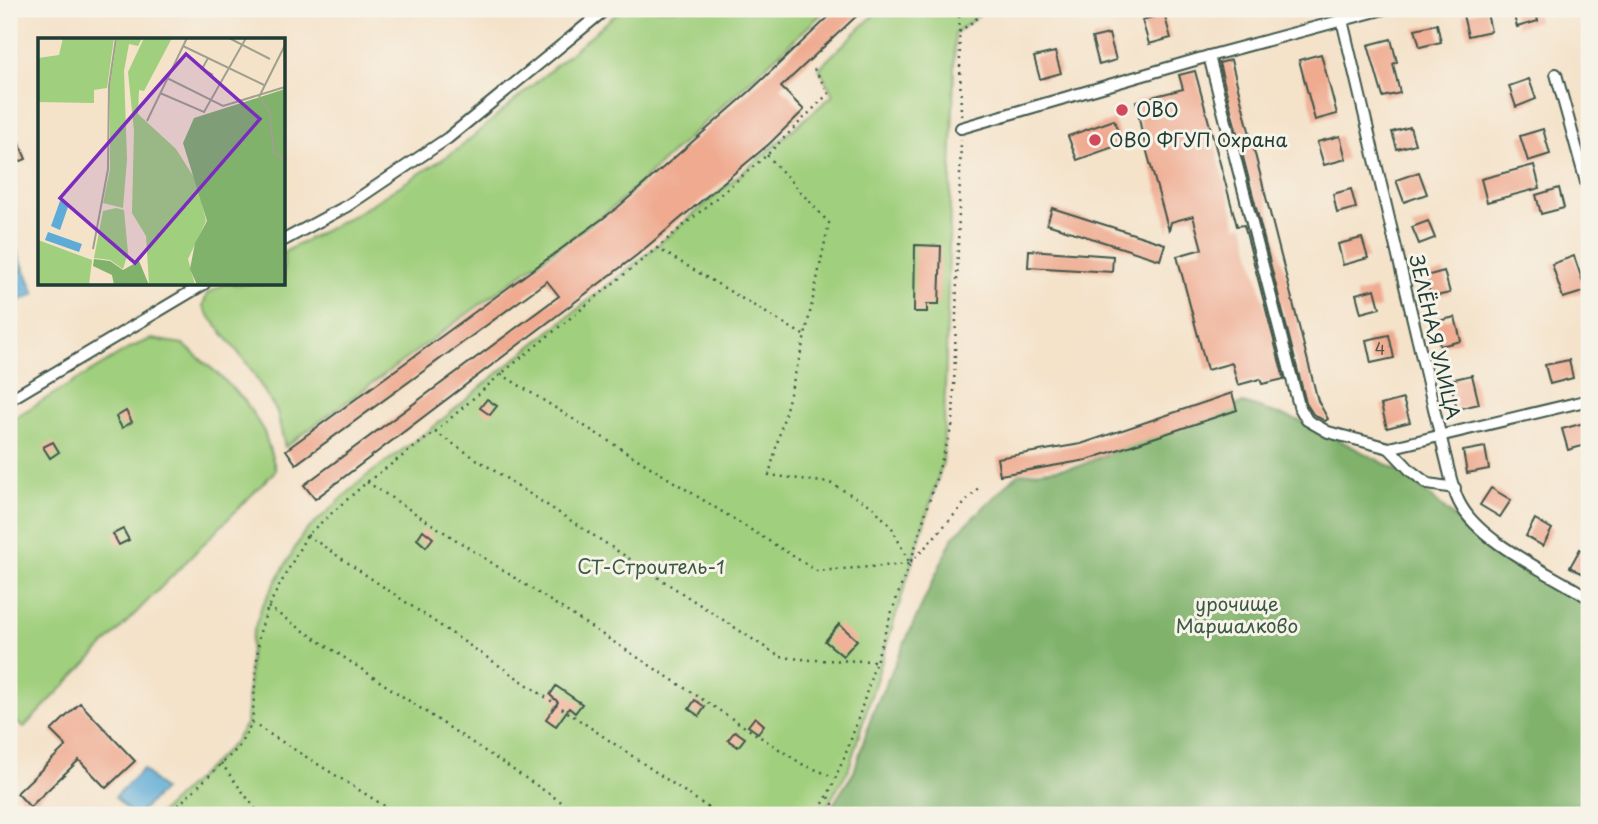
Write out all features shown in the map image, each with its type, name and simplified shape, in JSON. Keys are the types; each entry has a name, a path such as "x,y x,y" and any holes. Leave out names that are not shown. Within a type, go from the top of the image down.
{"street":[{"path":"285,239 347,206 448,138 606,9"},
{"path":"961,128 1209,56 1384,9"},
{"name":"ЗЕЛЁНАЯ УЛИЦА","path":"1342,20 1440,436 1459,502 1472,521 1493,540 1589,598"},
{"path":"1209,56 1299,406 1307,420 1328,432 1389,448 1589,400"},
{"path":"1556,74 1588,189"},
{"path":"9,400 202,285"},
{"path":"1389,448 1428,484 1455,488"}],"path":[{"path":"815,815 829,797 860,717 953,423 961,128 959,9"},
{"path":"959,32 989,9"},
{"path":"168,815 238,748 252,723 260,635 268,607 307,535 367,482 435,432 501,374 767,155 830,93 814,69"},
{"path":"767,155 829,223 805,336 769,475 830,483 872,506 892,528 910,564"},
{"path":"657,248 805,336"},
{"path":"501,374 817,571 910,564 979,487"},
{"path":"435,432 780,657 876,661"},
{"path":"367,482 802,764 836,777"},
{"path":"307,535 719,815"},
{"path":"268,607 581,815"},
{"path":"252,723 399,815"},
{"path":"221,763 260,815"},
{"path":"829,797 839,815"}],"green space":[{"path":"622,9 827,9 615,206 285,447 277,412 248,365 206,312 203,306 207,294 223,285 285,285 285,251 354,215 457,150"},
{"name":"СТ-Строитель-1","path":"880,9 987,9 955,34 943,462 848,771 821,815 158,815 232,745 246,724 251,640 261,608 303,534 364,478 431,429 655,247 833,95 819,68"},
{"path":"151,339 183,344 245,401 264,432 276,470 24,727 9,718 9,421 132,347"},
{"name":"урочище Маршалково","path":"1243,403 1304,422 1405,474 1465,527 1589,604 1589,815 826,815 854,772 872,714 953,537 1018,474 1080,466 1161,430"}],"water":[{"path":"14,244 24,268 9,274 9,246"},
{"path":"25,270 35,294 9,305 9,277"},
{"path":"143,769 163,790 137,815 132,815 115,797"}],"building":[{"path":"837,9 864,9 781,87 804,110 769,144 637,255 315,499 304,485 559,296 547,281 296,464 286,450 617,208 749,92"},
{"path":"1486,9 1491,31 1468,36 1463,15"},
{"path":"1512,9 1535,9 1538,21 1517,27"},
{"path":"1164,14 1171,38 1149,44 1142,20"},
{"path":"1437,24 1441,42 1420,47 1415,29"},
{"path":"1109,34 1116,60 1099,65 1092,38"},
{"path":"1391,39 1397,62 1393,64 1400,93 1383,97 1368,45"},
{"path":"1055,52 1061,73 1040,79 1034,57"},
{"path":"1321,54 1337,114 1315,120 1299,60"},
{"path":"1231,60 1318,401 1328,419 1325,421 1313,414 1306,403 1219,63"},
{"path":"1195,71 1237,226 1244,225 1284,379 1262,384 1260,379 1238,385 1232,363 1207,370 1177,256 1202,249 1193,216 1171,222 1169,231 1142,134 1136,101 1183,89 1179,75"},
{"path":"1529,79 1536,99 1516,107 1509,86"},
{"path":"9,119 26,159 9,166"},
{"name":"ОВО ФГУП Охрана","path":"1114,120 1122,144 1077,160 1068,136"},
{"path":"1410,127 1415,144 1397,149 1392,132"},
{"path":"1543,129 1550,154 1528,161 1520,136"},
{"path":"1340,136 1346,159 1324,165 1317,142"},
{"path":"1534,165 1540,188 1487,202 1481,179"},
{"path":"1419,172 1427,194 1404,202 1396,180"},
{"path":"1559,188 1564,208 1541,214 1536,195"},
{"path":"1351,189 1356,208 1337,213 1333,194"},
{"path":"1052,208 1165,244 1160,260 1047,224"},
{"path":"1428,221 1435,238 1419,244 1412,227"},
{"path":"1362,238 1368,258 1343,265 1338,244"},
{"path":"915,245 941,246 939,304 927,304 927,312 914,312"},
{"path":"1029,250 1113,256 1112,272 1028,267"},
{"path":"1574,256 1586,291 1563,298 1552,264"},
{"path":"1444,271 1450,293 1431,297 1426,276"},
{"path":"1375,289 1380,308 1361,313 1356,294"},
{"path":"1455,317 1461,341 1440,346 1434,322"},
{"path":"1389,335 1394,358 1371,363 1366,340"},
{"path":"1569,360 1573,378 1550,384 1545,365"},
{"path":"1472,375 1479,404 1457,409 1450,380"},
{"path":"1232,393 1237,410 1087,460 1000,475 997,458 1081,444"},
{"path":"487,399 497,406 490,415 480,408"},
{"path":"1403,399 1410,422 1387,428 1381,405"},
{"path":"126,411 132,422 122,428 116,417"},
{"path":"1584,423 1589,444 1568,450 1562,429"},
{"path":"53,442 59,452 50,458 43,447"},
{"path":"1485,447 1489,469 1467,473 1463,451"},
{"path":"1491,488 1511,500 1500,517 1480,505"},
{"path":"1535,519 1552,529 1543,546 1526,536"},
{"path":"123,529 129,540 119,545 113,534"},
{"path":"423,530 433,538 426,547 417,539"},
{"path":"1580,549 1589,555 1589,568 1585,575 1570,567"},
{"path":"839,624 857,640 843,656 825,641"},
{"path":"556,686 582,704 575,713 569,708 556,726 546,719 558,702 550,695"},
{"path":"695,700 705,707 699,716 689,709"},
{"path":"80,703 135,761 106,788 79,760 30,807 17,793 66,746 51,731"},
{"path":"755,717 764,725 758,733 748,726"},
{"path":"735,731 745,738 738,747 728,740"}],"place":[{"name":"ОВО","path":"1122,110"},
{"name":"ОВО ФГУП Охрана","path":"1095,140"}]}
